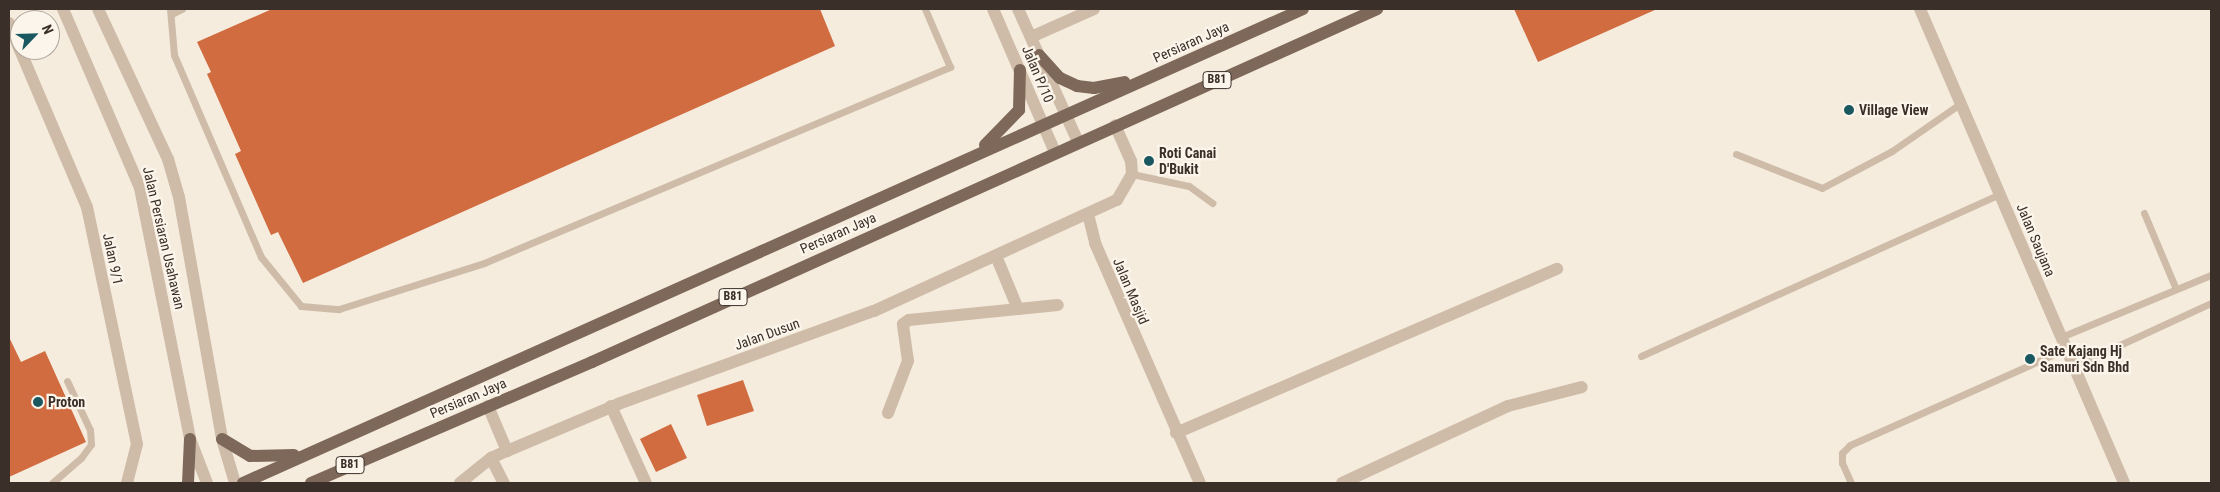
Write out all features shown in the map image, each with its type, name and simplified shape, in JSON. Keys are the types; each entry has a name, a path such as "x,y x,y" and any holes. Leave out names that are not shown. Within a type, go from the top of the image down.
{"main road":[{"name":"Persiaran Jaya","path":"243,483 1042,123 1303,9"},
{"name":"Persiaran Jaya","path":"311,483 488,406 1377,9"},
{"path":"1039,55 1060,78 1077,86 1094,88 1144,79"},
{"path":"976,154 1019,110 1020,70"},
{"path":"188,483 190,439"},
{"path":"222,439 241,454 258,458 310,453"}],"street":[{"name":"Jalan Persiaran Usahawan","path":"63,9 140,188 190,439 207,483"},
{"name":"Jalan Persiaran Usahawan","path":"98,9 168,159 179,197 222,439 235,483"},
{"name":"Jalan P/10","path":"993,9 1054,152"},
{"name":"Jalan P/10","path":"1018,9 1078,142"},
{"path":"1031,37 1094,9"},
{"name":"Jalan Saujana","path":"1920,9 2124,483"},
{"name":"Jalan 9/1","path":"24,60 87,208 137,444 127,483"},
{"path":"1088,214 1117,200 1132,174 1131,161 1115,125"},
{"name":"Jalan Dusun","path":"460,483 491,458 507,450 611,406 874,311 1088,214"},
{"name":"Jalan Masjid","path":"1088,214 1095,243 1176,433 1200,483"},
{"path":"996,256 1018,309"},
{"path":"1176,433 1557,269"},
{"path":"888,413 908,362 903,324 909,320 1058,304"},
{"path":"1342,483 1508,406 1582,387"},
{"path":"488,406 507,450"},
{"path":"611,406 646,483"},
{"path":"491,458 504,483"}],"lane":[{"path":"182,9 171,11 174,55 261,257 301,306 339,309 484,263 950,67 925,9"},
{"path":"1736,154 1822,188 1892,151 1961,103"},
{"path":"1132,174 1189,186 1212,203"},
{"path":"1641,356 2000,194"},
{"path":"2144,213 2176,289"},
{"path":"2061,337 2211,275"},
{"path":"2074,366 2211,303"},
{"path":"1851,483 1842,463 1842,453 1850,445 2066,349"},
{"path":"52,483 82,458 91,444 90,430 67,381"}],"building":[{"path":"272,9 820,9 835,46 303,283 278,232 271,235 235,154 241,151 207,74 211,72 197,42"},
{"path":"1514,9 1657,9 1538,62"},
{"name":"Proton","path":"9,337 21,362 45,351 86,442 9,477"},
{"path":"743,380 754,411 707,426 697,395"},
{"path":"671,424 687,458 656,472 640,439"}],"place":[{"name":"Village View","path":"1849,110"},
{"name":"Roti Canai D'Bukit","path":"1149,161"},
{"name":"Sate Kajang Hj Samuri Sdn Bhd","path":"2030,359"},
{"name":"Proton","path":"38,402"}]}
